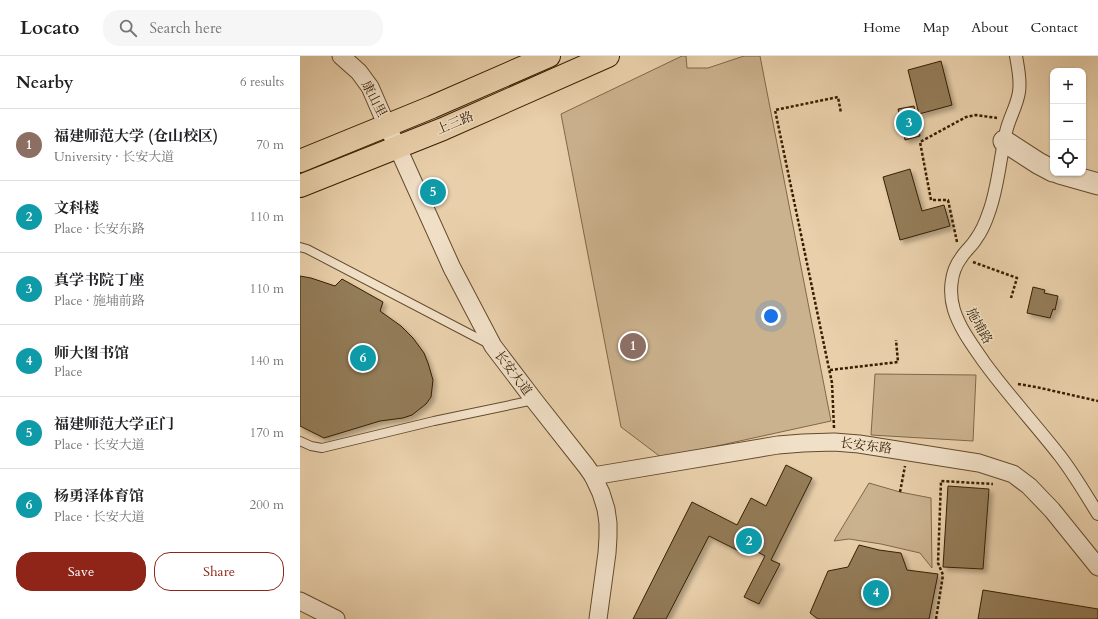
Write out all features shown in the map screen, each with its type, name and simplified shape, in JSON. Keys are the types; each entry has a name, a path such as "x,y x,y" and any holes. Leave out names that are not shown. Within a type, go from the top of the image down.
{"main road":[{"name":"上三路","path":"300,161 387,126 550,56"},
{"name":"上三路","path":"300,186 450,126 608,56"}],"street":[{"name":"康山里","path":"341,56 359,72 368,83 387,126"},
{"name":"施埔路","path":"1016,56 1019,76 1019,91 1009,121 989,211 977,238 956,264 952,280 951,294 957,318 968,338 999,382 1060,457 1098,514"},
{"name":"长安大道","path":"387,126 452,268 493,346 593,476 601,493 606,509 608,530 607,553 598,619"},
{"path":"1004,141 1038,163 1050,169"},
{"path":"1070,176 1098,184"},
{"name":"长安东路","path":"593,476 778,445 804,443 834,442 859,444 980,463 1013,474 1029,486 1052,510 1098,567"},
{"path":"300,601 336,619"}],"lane":[{"path":"300,247 314,252 493,346"},
{"path":"300,441 311,446 322,448 434,421 534,400"}],"path":[{"path":"834,442 832,383 830,370 775,110 838,97 841,113"},
{"path":"1009,121 976,116 966,117 920,142 931,200 948,200 960,258 1017,278 1011,298"},
{"path":"830,370 898,362 896,340"},
{"path":"999,382 1036,387 1098,401"},
{"path":"900,492 907,451"},
{"path":"936,619 943,575 938,563 941,481 995,484"}],"shaded area":[{"path":"682,56 686,56 687,68 708,68 744,56 760,56 831,421 662,458 621,427 561,114"},
{"path":"875,374 976,375 973,441 871,435"},
{"path":"869,483 900,492 931,498 932,568 920,553 881,544 849,539 834,541"}],"building":[{"path":"941,61 952,105 919,114 908,70"},
{"path":"914,106 920,136 905,140 898,109"},
{"path":"910,169 922,211 944,205 950,226 900,240 883,177"},
{"path":"300,276 335,286 342,279 383,302 380,311 401,326 413,338 424,353 433,380 431,397 426,404 412,415 403,418 380,421 324,438 300,426"},
{"path":"1033,287 1045,290 1044,293 1058,296 1055,310 1053,309 1050,318 1027,313"},
{"path":"786,465 812,478 771,560 780,564 759,604 744,597 765,556 745,545 741,552 709,536 666,619 633,619 692,502 737,525 751,498 766,506"},
{"path":"948,486 989,489 983,569 943,567"},
{"path":"859,545 901,553 907,570 938,574 929,619 818,619 810,613 828,571 848,567"},
{"path":"983,590 1098,609 1098,619 978,619"}],"place":[{"name":"真学书院丁座","path":"909,123"},
{"name":"福建师范大学正门","path":"433,192"},
{"name":"福建师范大学 (仓山校区)","path":"633,346"},
{"name":"杨勇泽体育馆","path":"363,358"},
{"name":"文科楼","path":"749,541"},
{"name":"师大图书馆","path":"876,593"}]}
